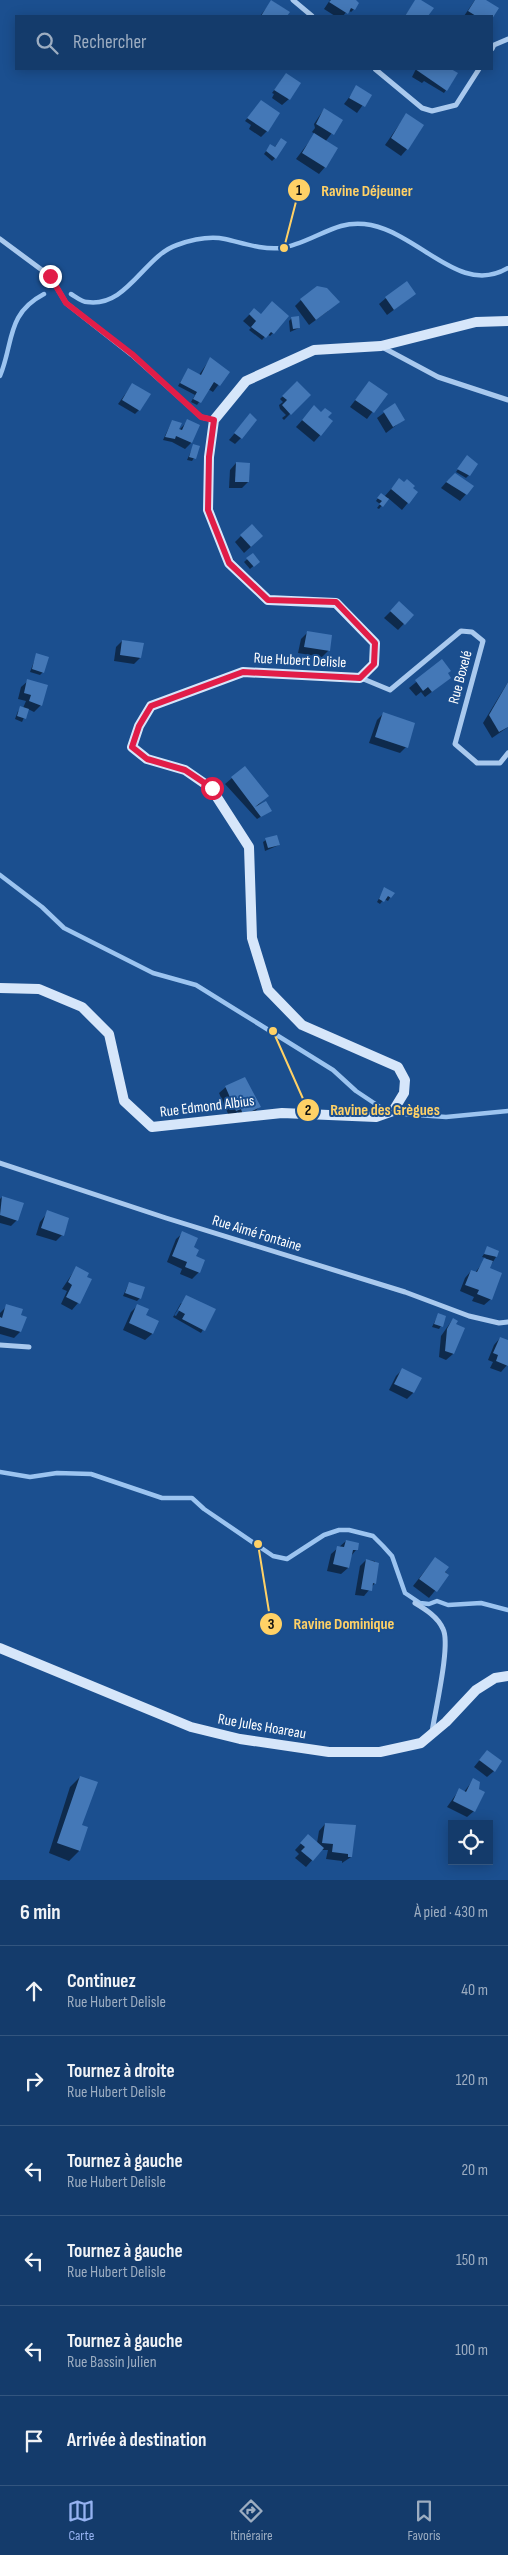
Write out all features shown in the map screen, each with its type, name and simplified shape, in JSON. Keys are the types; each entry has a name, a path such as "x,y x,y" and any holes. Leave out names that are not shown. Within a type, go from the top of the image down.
{"main road":[{"path":"214,420 246,381 314,350 381,346 476,322 508,321"},
{"name":"Rue Hubert Delisle","path":"214,420 209,457 208,510 229,563 268,600 336,602 375,643 374,664 360,678 243,672 151,706 139,726 132,747 147,759 185,770 212,788 249,847 252,938 268,990 302,1025 398,1067 405,1080 404,1093 393,1111 376,1117"},
{"name":"Rue Edmond Albius","path":"0,988 40,989 82,1007 109,1034 124,1101 152,1127 282,1112 376,1117"},
{"name":"Rue Jules Hoareau","path":"0,1648 191,1727 240,1739 329,1752 380,1752 421,1743 446,1722 476,1690 495,1678 508,1676"}],"street":[{"path":"293,0 311,15"},
{"path":"493,47 508,39"},
{"path":"376,70 422,108 432,111 456,104 478,70"},
{"path":"0,239 50,276 66,303 132,354 201,417 214,420"},
{"path":"381,346 438,377 508,400"},
{"name":"Rue Boxelé","path":"360,678 390,690 461,631 472,632 483,641 455,744 477,763 500,763 508,753"},
{"name":"Rue Aimé Fontaine","path":"0,1164 405,1292 469,1316 508,1322"},
{"path":"0,1345 29,1347"},
{"path":"415,1603 430,1612 444,1629 445,1653 432,1735"}],"building":[{"path":"271,0 290,12 288,15 262,15"},
{"path":"331,0 356,0 359,3 355,10 351,8 348,14 329,2"},
{"path":"415,0 421,0 434,8 429,15 406,15"},
{"path":"475,0 486,0 499,8 493,17 493,15 474,15 468,11"},
{"path":"416,70 453,70 458,73 447,91"},
{"path":"286,73 301,83 290,100 274,90"},
{"path":"356,85 372,95 365,107 349,98"},
{"path":"261,100 280,113 268,132 247,118"},
{"path":"324,108 343,120 334,135 316,124"},
{"path":"406,113 424,125 408,150 391,138"},
{"path":"314,133 338,148 326,168 302,153"},
{"path":"281,138 287,142 276,159 266,151 270,144 275,147"},
{"path":"407,281 416,294 394,310 385,297"},
{"path":"317,286 327,288 340,302 316,320 300,299"},
{"path":"272,301 289,316 274,334 271,332 266,338 251,327 256,321 249,314 254,308 261,314"},
{"path":"299,316 300,328 293,329 291,317"},
{"path":"210,357 230,372 220,386 214,382 201,403 193,399 197,392 180,383 188,368 201,375"},
{"path":"297,381 311,395 291,415 282,405 287,400 282,396"},
{"path":"369,381 388,394 374,413 355,400"},
{"path":"132,383 151,394 140,411 122,400"},
{"path":"395,403 405,420 393,427 383,411"},
{"path":"314,405 321,412 325,408 332,413 328,417 333,421 321,436 302,420"},
{"path":"250,413 257,420 242,439 234,433"},
{"path":"187,419 200,425 192,443 176,436 175,439 165,437 172,420 182,423 179,429 182,430"},
{"path":"193,444 200,446 196,459 189,457"},
{"path":"467,455 478,464 470,476 457,469"},
{"path":"236,462 250,463 249,482 235,482"},
{"path":"455,473 474,486 467,495 446,482"},
{"path":"399,478 404,482 407,479 415,486 413,488 418,492 409,504 391,489"},
{"path":"381,493 389,499 383,507 379,504 382,501 377,498"},
{"path":"252,524 263,536 251,547 240,535"},
{"path":"253,553 260,562 254,567 246,558"},
{"path":"399,601 414,615 405,625 390,611"},
{"path":"307,631 332,635 330,651 304,647"},
{"path":"122,640 144,643 141,658 120,655"},
{"path":"36,653 49,657 44,673 32,669"},
{"path":"442,659 451,671 448,673 451,678 432,692 428,687 423,691 415,680"},
{"path":"27,679 48,685 42,706 29,701 31,695 24,693"},
{"path":"508,682 508,727 499,732 489,715"},
{"path":"20,706 29,709 26,719 17,716"},
{"path":"383,712 415,723 408,748 375,737"},
{"path":"245,766 269,796 255,807 266,801 272,811 261,817 231,777"},
{"path":"277,835 280,845 268,848 265,838"},
{"path":"384,887 395,893 391,898 388,896 384,902 379,899"},
{"path":"245,1077 261,1107 243,1115 241,1109 236,1111 225,1086"},
{"path":"2,1196 24,1203 18,1221 0,1215"},
{"path":"47,1210 69,1218 64,1236 41,1228"},
{"path":"182,1231 198,1238 194,1247 199,1250 196,1256 205,1260 200,1273 185,1267 187,1262 172,1256"},
{"path":"487,1246 499,1251 497,1257 484,1254"},
{"path":"484,1258 493,1261 490,1268 502,1273 492,1300 477,1294 479,1290 465,1285 471,1270 477,1272"},
{"path":"76,1266 89,1273 87,1277 92,1279 80,1304 66,1297 72,1285 68,1282"},
{"path":"129,1282 145,1287 141,1299 125,1293"},
{"path":"186,1295 216,1309 205,1331 182,1319 185,1314 178,1310"},
{"path":"6,1304 23,1309 21,1315 27,1317 21,1332 0,1326 0,1317 2,1318"},
{"path":"137,1304 149,1309 146,1315 159,1321 153,1334 129,1323"},
{"path":"438,1313 446,1316 443,1327 434,1324"},
{"path":"453,1318 458,1321 456,1324 465,1328 454,1354 445,1351 447,1329"},
{"path":"500,1337 508,1340 508,1366 496,1361 498,1355 493,1353"},
{"path":"402,1368 422,1378 414,1393 394,1384"},
{"path":"346,1540 359,1543 358,1550 353,1550 349,1568 333,1564 337,1546 344,1547"},
{"path":"435,1557 449,1567 445,1572 449,1575 437,1592 419,1579"},
{"path":"366,1559 379,1563 376,1584 373,1583 372,1591 361,1589"},
{"path":"487,1750 502,1761 495,1772 479,1760"},
{"path":"80,1776 98,1782 82,1825 88,1827 80,1851 57,1843"},
{"path":"473,1778 480,1782 479,1789 485,1792 475,1812 453,1801 459,1788 466,1792"},
{"path":"325,1823 356,1825 352,1857 348,1857 348,1854 332,1852 333,1844 322,1843"},
{"path":"308,1834 324,1848 313,1861 301,1851 305,1847 300,1843"}],"waterway":[{"path":"71,294 87,302 101,302 113,297 124,290 165,251 188,242 207,238 219,238 260,247 281,248 341,226 364,224 387,230 447,265 467,273 487,275 508,268"},
{"path":"0,376 17,320 23,310 44,294"},
{"path":"0,875 42,907 64,928 153,973 196,985 333,1070 356,1091 389,1113 446,1117 508,1111"},
{"path":"0,1472 30,1477 57,1473 91,1474 162,1498 192,1498 204,1509 273,1556 287,1559 324,1535 339,1530 349,1530 373,1536 392,1556 405,1593 420,1603 429,1604 437,1601 448,1605 481,1603 508,1610"}],"place":[{"name":"Ravine Déjeuner","path":"284,248"},
{"name":"Ravine des Grègues","path":"273,1031"},
{"name":"Ravine Dominique","path":"258,1544"}],"route":[{"path":"50,276 66,303 132,354 201,417 214,420 209,457 208,510 229,563 268,600 336,602 375,643 374,664 360,678 243,672 151,706 139,726 132,747 147,759 185,770 212,788"}]}
